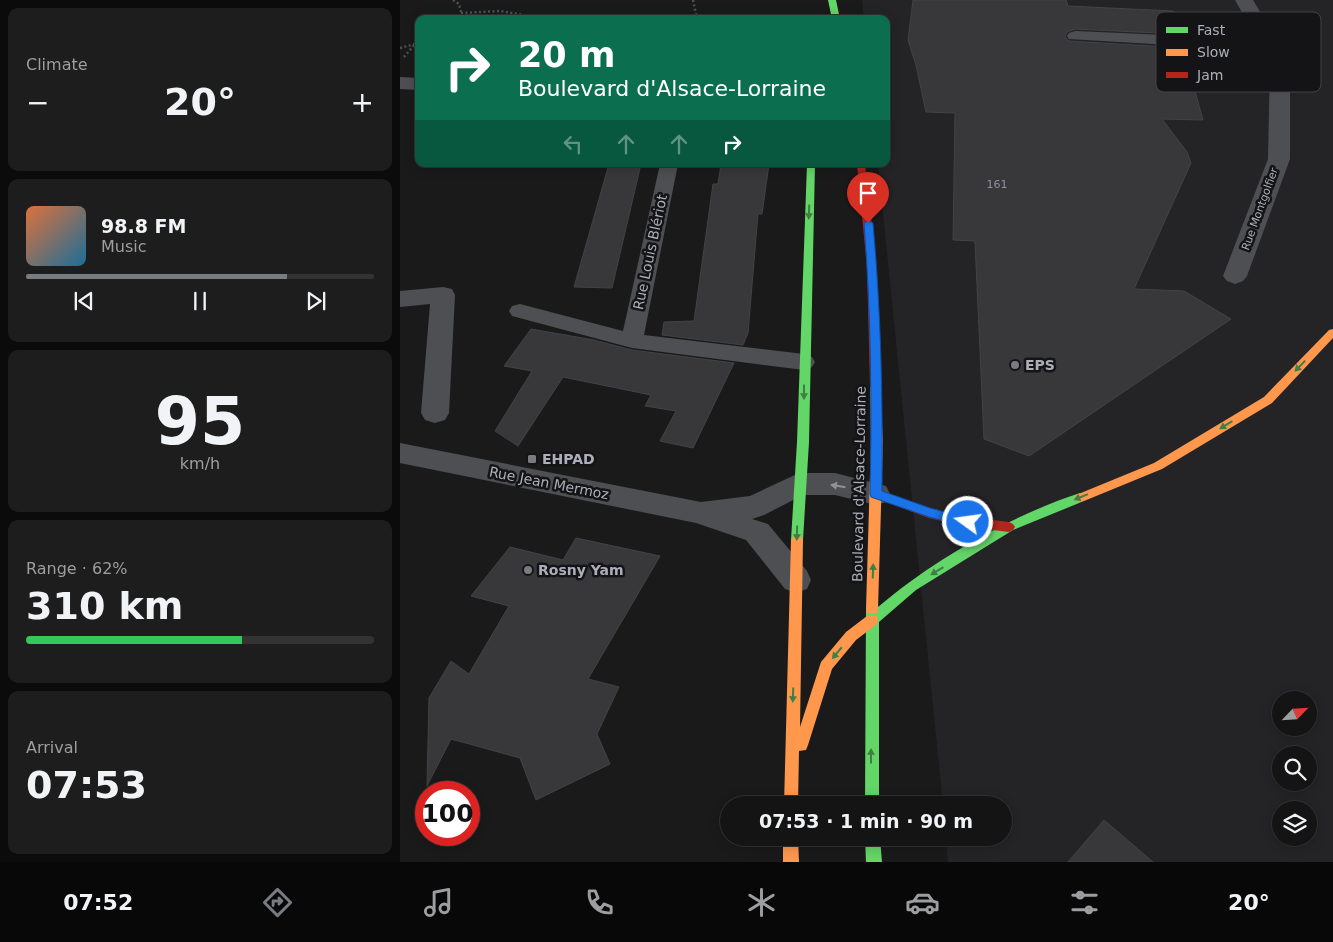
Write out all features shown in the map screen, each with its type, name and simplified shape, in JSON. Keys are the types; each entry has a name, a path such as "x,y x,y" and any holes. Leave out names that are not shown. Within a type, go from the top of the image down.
{"main road":[{"path":"825,15 827,0"},
{"path":"832,0 835,15"},
{"path":"791,796 799,484 803,442 811,167"},
{"name":"Boulevard d'Alsace-Lorraine","path":"861,167 872,268 877,442 872,620 872,796"},
{"path":"791,776 826,666 851,636 912,586 1010,527 1158,466 1268,400 1333,332"},
{"path":"876,494 929,512 968,522 1010,527"},
{"path":"791,846 791,862"},
{"path":"873,846 874,862"}],"street":[{"name":"Rue Montgolfier","path":"1244,0 1251,12"},
{"path":"400,83 415,84"},
{"name":"Rue Montgolfier","path":"1235,276 1279,159 1280,92"},
{"path":"400,300 443,295 435,413"},
{"name":"Rue Jean Mermoz","path":"400,453 697,512 757,532 796,580"},
{"path":"799,484 835,484 876,494"},
{"name":"Rue Jean Mermoz","path":"697,512 754,507 799,484"}],"lane":[{"path":"1075,36 1156,40"},
{"name":"Rue Louis Blériot","path":"632,341 668,167"},
{"path":"520,311 632,341 804,362"}],"path":[{"path":"453,0 459,4 461,13 500,11 524,15"},
{"path":"459,4 465,0"},
{"path":"693,0 696,15"},
{"path":"400,48 415,44"},
{"path":"400,61 415,44"}],"shaded area":[{"path":"862,0 1333,0 1333,862 948,862 947,846 1012,846 1012,796 942,796 878,167 890,167 890,15 864,15"}],"building":[{"path":"913,0 1066,0 1068,6 1173,11 1156,12 1156,33 1075,29 1067,32 1065,37 1069,41 1156,46 1156,92 1195,92 1203,120 1162,119 1187,152 1191,163 1134,289 1184,291 1231,319 1029,456 984,439 975,241 953,240 955,113 926,112 916,65 908,40"},
{"path":"608,167 640,167 612,288 574,287"},
{"path":"721,167 769,167 762,214 758,214 748,333 743,345 662,335 664,322 694,321 713,184 718,184"},
{"path":"531,329 594,340 632,350 734,363 693,448 660,441 676,411 645,406 651,395 563,377 518,446 495,431 532,371 504,366"},
{"path":"576,538 660,556 588,679 619,687 597,734 610,764 536,800 520,758 451,739 430,781 427,781 429,698 451,661 469,674 509,606 471,596 510,547 563,560"},
{"path":"1104,820 1153,862 1068,862"}],"traffic: fast":[{"path":"832,0 835,15"},
{"path":"797,540 803,442 811,167"},
{"path":"872,620 912,586 1009,527 1080,498"},
{"path":"872,609 872,796"},
{"path":"873,846 874,862"}],"traffic: slow":[{"path":"1080,498 1158,466 1268,400 1333,332"},
{"path":"872,609 877,441 875,387"},
{"path":"791,796 797,540"},
{"path":"801,745 826,666 851,636 872,620"},
{"path":"791,846 791,862"}],"traffic: jam":[{"path":"861,167 872,268 875,387"},
{"path":"876,494 929,513 968,522 1009,527"}],"place":[{"name":"EPS","path":"1015,365"},
{"name":"EHPAD","path":"532,459"},
{"name":"Rosny Yam","path":"528,570"}],"route":[{"path":"868,223 872,268 877,422 876,494 929,512 968,522"}]}
